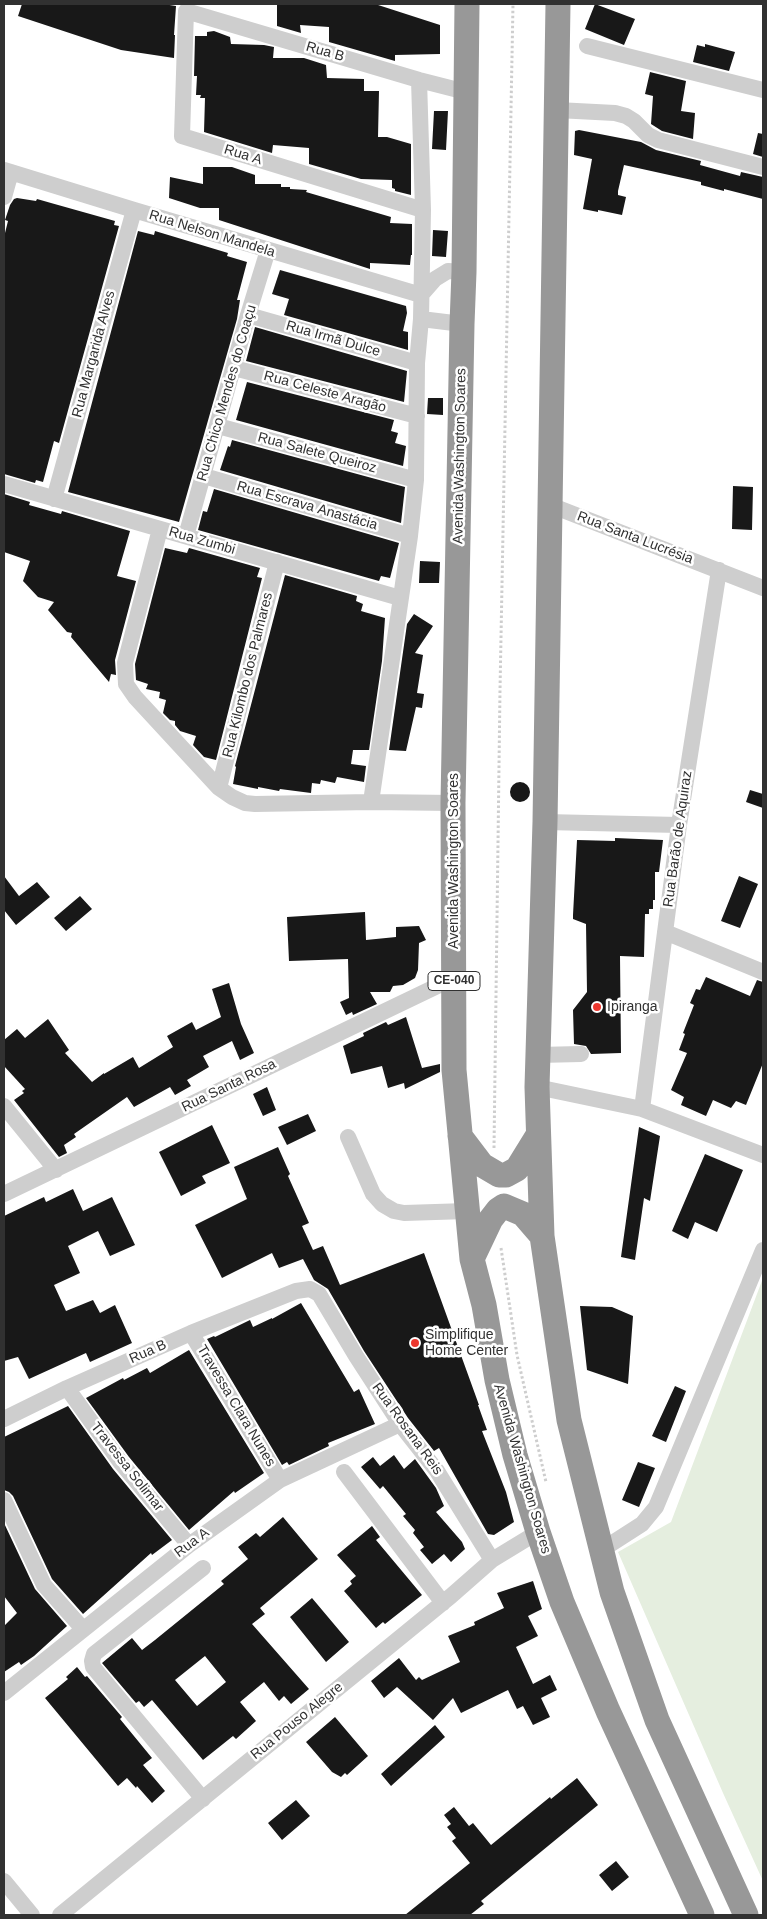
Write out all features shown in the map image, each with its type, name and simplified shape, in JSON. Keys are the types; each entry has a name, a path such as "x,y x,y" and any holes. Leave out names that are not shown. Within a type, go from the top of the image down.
{"highway":[{"name":"Avenida Washington Soares","path":"467,4 464,272 453,803 454,1070 472,1259 484,1305 497,1380 506,1418 538,1532 562,1602 608,1711 702,1915"},
{"path":"558,4 545,822 537,1087 542,1236 569,1420 600,1551 612,1592 657,1720 746,1915"},
{"path":"460,1136 482,1165 499,1175 506,1175 517,1169 538,1135"},
{"path":"472,1259 491,1219 504,1206 523,1214 542,1236"}],"street":[{"name":"Rua B","path":"186,12 466,92"},
{"name":"Rua A","path":"186,12 182,136 423,210"},
{"path":"587,46 763,90"},
{"path":"370,802 410,536 416,480 423,210 419,80"},
{"path":"557,110 616,113 634,121 648,135 658,140 763,167"},
{"path":"4,197 7,171"},
{"name":"Rua Nelson Mandela","path":"7,171 421,295"},
{"name":"Rua Margarida Alves","path":"54,498 134,210"},
{"name":"Rua Chico Mendes do Coaçu","path":"186,536 268,250"},
{"path":"421,295 435,279 448,271 464,272"},
{"name":"Rua Irmã Dulce","path":"248,316 418,363"},
{"path":"421,319 462,324"},
{"name":"Rua Celeste Aragão","path":"234,368 417,416"},
{"name":"Rua Salete Queiroz","path":"218,426 416,480"},
{"name":"Rua Escrava Anastácia","path":"204,476 410,536"},
{"name":"Rua Zumbi","path":"4,484 400,598"},
{"name":"Rua Santa Lucrésia","path":"550,505 763,588"},
{"path":"160,529 125,663 126,684 135,697 218,788 245,803 255,804 453,803"},
{"name":"Rua Kilombo dos Palmares","path":"218,788 277,562"},
{"name":"Rua Barão de Aquiraz","path":"642,1109 679,825 720,570"},
{"path":"545,822 679,825"},
{"path":"665,932 763,972"},
{"name":"Rua Santa Rosa","path":"4,1194 454,978"},
{"path":"538,1055 582,1054"},
{"path":"537,1087 642,1109 763,1155"},
{"path":"4,1106 56,1170"},
{"path":"348,1137 373,1194 382,1204 394,1211 404,1212 467,1211"},
{"path":"600,1551 642,1524 656,1506 763,1250"},
{"name":"Rua Rosana Reis","path":"296,1290 310,1289 319,1294 400,1424 437,1471 492,1560"},
{"name":"Rua B","path":"4,1420 67,1388 191,1333 296,1290"},
{"name":"Travessa Clara Nunes","path":"191,1333 280,1480"},
{"name":"Travessa Solimar","path":"67,1388 121,1462 189,1544"},
{"name":"Rua A","path":"4,1693 189,1544 280,1480 400,1424"},
{"path":"344,1472 443,1603"},
{"path":"4,1500 44,1585 82,1629"},
{"name":"Rua Pouso Alegre","path":"60,1915 443,1603 492,1560 538,1532"},
{"path":"202,1568 94,1654 92,1661 93,1667 203,1799"},
{"path":"4,1881 32,1915"}],"green space":[{"path":"763,1278 763,1881 618,1552 671,1522"}],"building":[{"path":"22,4 163,4 176,6 174,58 121,50 18,16"},
{"path":"277,4 375,4 440,25 440,54 395,55 395,61 329,42 329,27 300,25 301,33 277,26"},
{"path":"595,4 635,19 624,45 585,29"},
{"path":"214,31 230,37 231,44 274,47 273,58 304,58 326,65 327,78 364,79 364,91 379,91 378,137 387,137 411,144 411,195 395,191 392,188 392,180 361,179 309,164 309,148 273,145 272,153 204,132 205,98 200,98 201,95 196,95 197,76 194,76 195,36 207,36 207,32"},
{"path":"705,44 735,52 729,71 693,62 697,45 705,47"},
{"path":"650,72 686,81 681,111 695,113 693,139 662,131 651,124 653,96 645,94"},
{"path":"434,111 448,111 446,150 432,149"},
{"path":"579,130 641,142 656,150 701,161 700,165 740,176 741,172 763,177 763,199 701,185 701,182 624,165 618,191 618,195 626,197 622,215 583,209 592,159 574,155 575,131"},
{"path":"758,133 763,134 763,157 753,154"},
{"path":"203,167 232,167 255,175 255,184 281,184 281,187 307,190 306,192 391,217 390,223 412,224 412,255 410,265 370,263 370,269 219,220 219,208 200,208 169,198 170,177 203,184"},
{"path":"17,198 36,201 37,199 115,221 114,225 119,226 59,443 54,441 43,482 36,480 35,483 4,474 4,237 8,221 5,220 10,205"},
{"path":"433,230 448,231 446,257 432,256"},
{"path":"138,231 154,235 155,231 228,253 227,256 247,262 237,300 240,300 237,319 179,522 68,492"},
{"path":"280,270 406,306 407,313 403,331 408,332 408,350 284,315 289,299 272,294"},
{"path":"255,327 407,371 404,402 246,361"},
{"path":"247,382 394,420 391,431 398,433 395,443 406,446 403,466 236,420"},
{"path":"428,398 443,398 443,415 427,414"},
{"path":"232,440 405,487 401,523 220,470"},
{"path":"733,486 753,487 752,530 732,529"},
{"path":"214,489 399,543 390,578 381,576 379,581 198,530 203,511 207,512"},
{"path":"4,494 30,502 29,505 61,514 62,511 130,531 117,576 136,581 115,660 116,675 111,674 109,682 71,637 72,633 67,632 48,610 54,602 38,597 23,581 30,561 4,552"},
{"path":"165,548 187,553 189,548 260,568 257,577 262,578 216,760 204,757 193,745 196,736 180,731 175,725 175,721 170,720 163,713 166,700 159,698 160,692 146,689 148,684 136,680 135,664"},
{"path":"420,561 440,562 439,583 419,583"},
{"path":"285,575 357,596 356,601 363,604 361,611 385,618 382,661 369,750 353,750 351,764 366,766 364,782 337,777 335,783 321,780 320,784 312,783 311,793 280,789 279,791 258,787 258,789 233,784 235,766"},
{"path":"414,614 433,626 415,653 423,655 417,693 424,694 422,708 416,707 406,751 389,750 407,624"},
{"path":"520,782 527,785 530,792 527,799 520,802 513,799 510,792 513,785"},
{"path":"750,790 763,794 763,808 746,802"},
{"path":"615,838 663,840 659,872 655,872 655,900 653,900 653,909 649,909 649,914 645,914 644,957 620,956 621,1053 591,1054 586,1046 574,1044 573,1010 587,992 586,924 573,919 577,840 615,841"},
{"path":"4,876 19,896 37,882 50,897 16,925 4,910"},
{"path":"739,876 758,884 740,928 721,921"},
{"path":"80,896 92,909 66,931 54,918"},
{"path":"365,912 366,940 396,937 396,927 419,926 426,940 419,943 418,970 415,978 403,985 393,986 390,992 370,992 377,1004 353,1015 352,1012 346,1015 340,1002 349,998 348,959 289,961 287,917"},
{"path":"706,977 750,996 757,980 763,982 763,1063 746,1105 736,1101 731,1108 713,1100 706,1116 681,1105 684,1097 671,1090 687,1053 679,1050 685,1034 683,1033 694,1005 690,1003 696,989 700,990"},
{"path":"229,983 241,1024 254,1053 240,1060 232,1041 203,1056 209,1067 187,1080 191,1086 175,1095 170,1087 134,1107 127,1097 74,1134 76,1137 64,1145 67,1153 59,1157 14,1100 24,1093 22,1091 25,1089 4,1066 4,1040 17,1029 25,1038 48,1019 69,1050 65,1053 92,1082 133,1057 139,1068 173,1047 167,1036 192,1022 196,1030 221,1017 212,989"},
{"path":"406,1017 422,1068 440,1064 440,1072 405,1089 404,1083 388,1088 382,1066 351,1074 343,1046 364,1036 363,1033 386,1022 388,1025"},
{"path":"267,1087 276,1110 263,1116 253,1094"},
{"path":"308,1114 316,1131 287,1145 278,1127"},
{"path":"212,1125 230,1163 202,1176 206,1183 181,1196 159,1152"},
{"path":"639,1127 660,1136 650,1201 644,1198 635,1260 621,1257"},
{"path":"278,1147 290,1174 288,1176 309,1223 302,1226 313,1250 323,1246 340,1285 424,1253 479,1405 487,1430 482,1431 506,1492 514,1522 494,1535 488,1534 439,1448 434,1451 408,1418 364,1351 328,1289 314,1280 303,1259 279,1268 272,1253 222,1278 195,1225 247,1199 234,1167"},
{"path":"705,1154 743,1170 717,1232 695,1222 688,1239 672,1231"},
{"path":"73,1189 83,1211 112,1197 135,1245 110,1256 98,1231 68,1246 80,1273 54,1285 66,1311 93,1300 100,1313 115,1305 132,1343 90,1362 86,1353 29,1379 18,1357 4,1361 4,1216 44,1197 46,1202"},
{"path":"301,1303 354,1392 359,1389 375,1424 328,1443 329,1446 289,1465 287,1462 282,1465 207,1339 250,1320 253,1327"},
{"path":"580,1306 612,1307 633,1316 628,1384 587,1370"},
{"path":"189,1350 264,1473 235,1493 234,1491 189,1530 129,1457 86,1398 123,1378 124,1380 147,1368 150,1373"},
{"path":"675,1386 686,1391 666,1442 652,1436"},
{"path":"68,1406 113,1469 172,1540 152,1555 151,1553 83,1614 52,1579 13,1496 4,1490 4,1437"},
{"path":"394,1455 404,1469 415,1459 436,1488 444,1506 436,1512 462,1542 465,1549 451,1562 444,1554 432,1564 420,1550 424,1547 413,1533 415,1530 403,1516 406,1514 383,1486 380,1489 361,1467 373,1457 380,1466"},
{"path":"638,1462 655,1468 639,1507 622,1500"},
{"path":"283,1517 318,1559 260,1608 265,1614 252,1624 309,1689 291,1704 284,1696 279,1701 264,1682 240,1702 256,1721 236,1739 233,1736 203,1760 152,1700 144,1707 139,1701 136,1703 102,1663 132,1638 142,1650 155,1640 224,1584 221,1581 248,1559 238,1547 256,1533 260,1537","holes":["205,1656 226,1682 197,1706 175,1680"]},
{"path":"4,1523 35,1589 67,1626 34,1656 21,1665 19,1662 4,1672 4,1626 17,1613 4,1596"},
{"path":"372,1526 380,1537 376,1540 422,1595 385,1624 383,1622 376,1628 344,1591 352,1584 350,1581 356,1576 337,1555"},
{"path":"533,1581 542,1609 528,1616 538,1636 516,1647 533,1684 550,1675 557,1690 541,1698 550,1717 533,1725 523,1706 517,1709 508,1690 461,1713 453,1698 433,1720 397,1687 384,1698 371,1681 399,1658 416,1680 419,1677 422,1680 460,1662 448,1636 475,1625 474,1622 504,1608 497,1593"},
{"path":"312,1598 349,1642 326,1662 290,1617"},
{"path":"77,1667 122,1717 120,1719 152,1758 143,1765 165,1791 152,1803 127,1778 118,1786 45,1698 68,1679 66,1677"},
{"path":"335,1717 368,1756 347,1775 345,1773 341,1777 332,1772 306,1742"},
{"path":"435,1725 445,1737 391,1786 381,1774"},
{"path":"577,1778 598,1805 481,1901 484,1904 470,1915 405,1915 470,1863 452,1841 456,1838 447,1827 451,1824 444,1815 454,1807 469,1826 473,1823 491,1845 550,1797 551,1799"},
{"path":"296,1800 310,1816 282,1840 268,1823"},
{"path":"616,1861 629,1877 612,1891 599,1875"}],"place":[{"name":"Ipiranga","path":"597,1007"},
{"name":"Simplifique Home Center","path":"415,1343"}]}
